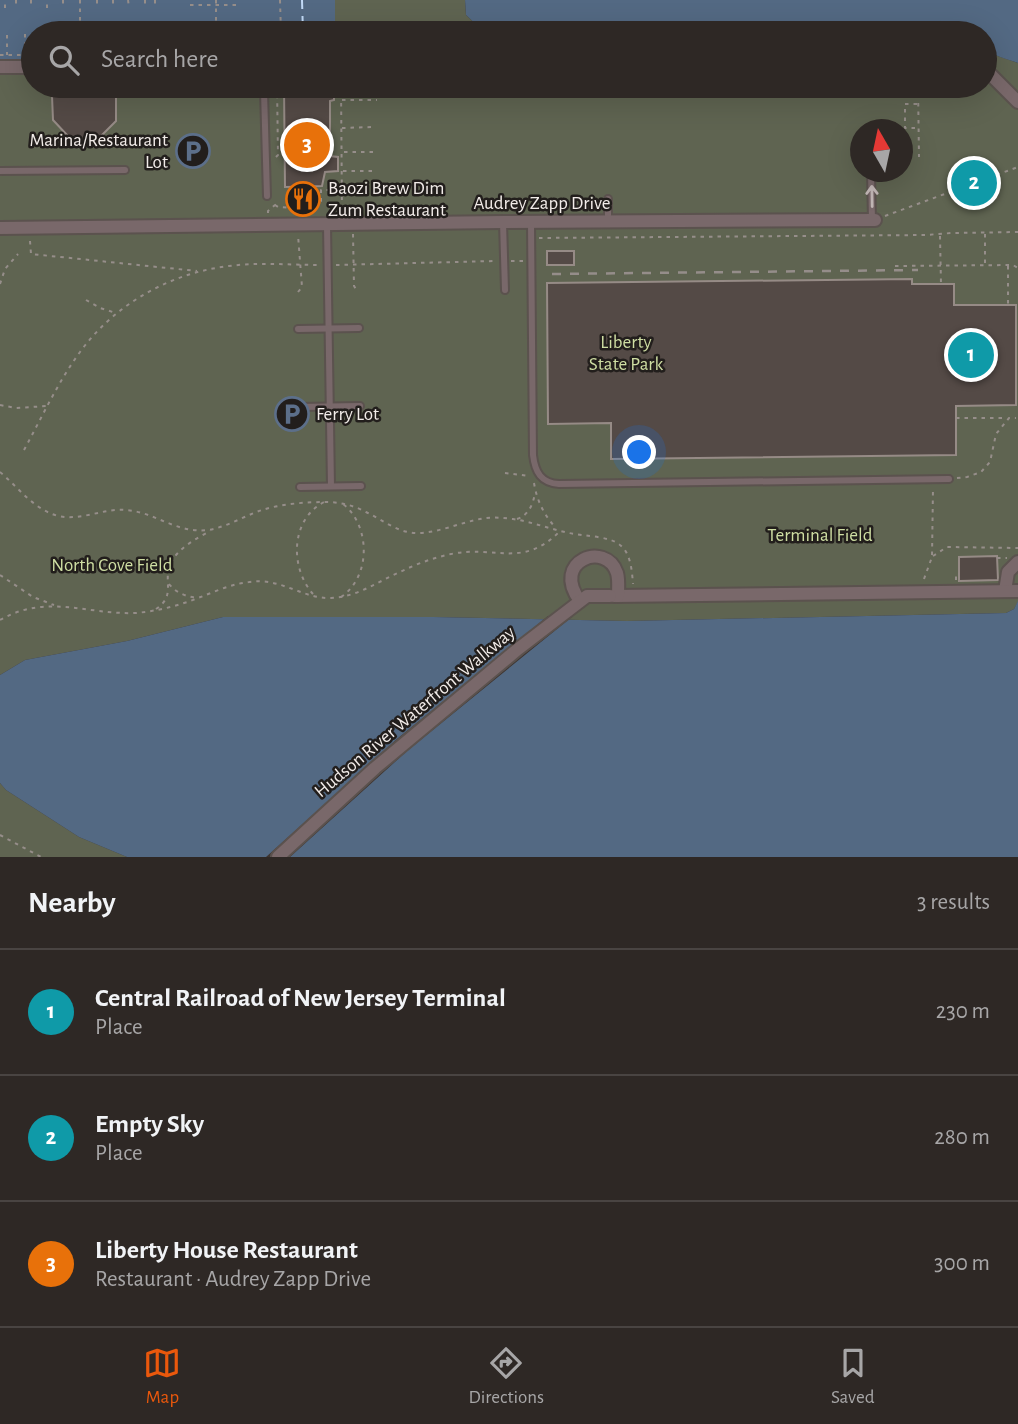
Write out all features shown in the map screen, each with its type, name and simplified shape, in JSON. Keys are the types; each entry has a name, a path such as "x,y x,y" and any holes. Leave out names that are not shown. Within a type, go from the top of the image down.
{"street":[{"path":"0,67 21,66"},
{"path":"997,82 1018,102"},
{"name":"Audrey Zapp Drive","path":"0,229 873,220"},
{"path":"576,604 571,576 576,565 590,557 600,557 612,564 617,575 614,596"},
{"name":"Hudson River Waterfront Walkway","path":"1011,591 1005,581 1008,572 1018,562"},
{"name":"Hudson River Waterfront Walkway","path":"278,857 349,791 446,708 587,596 1011,591"}],"lane":[{"path":"264,98 267,196"},
{"path":"0,171 125,170"},
{"path":"871,182 873,220"},
{"path":"608,199 608,223"},
{"path":"503,222 505,290"},
{"path":"531,223 533,455 536,470 542,479 559,484 949,479"},
{"path":"327,225 331,486"},
{"path":"298,329 359,328"},
{"path":"299,407 360,406"},
{"path":"300,487 361,486"}],"path":[{"path":"5,0 5,8"},
{"path":"16,0 16,8"},
{"path":"31,0 32,8"},
{"path":"47,0 47,8"},
{"path":"63,0 63,8"},
{"path":"80,0 80,21"},
{"path":"97,0 97,7"},
{"path":"113,0 113,7"},
{"path":"128,0 129,7"},
{"path":"145,0 145,7"},
{"path":"155,0 155,6"},
{"path":"216,0 216,21"},
{"path":"281,0 281,21"},
{"path":"190,5 236,5"},
{"path":"7,35 8,55"},
{"path":"0,55 21,55"},
{"path":"275,158 278,155 277,98"},
{"path":"918,98 919,157"},
{"path":"358,292 354,286 354,264 342,190 341,100 377,100"},
{"path":"918,104 905,104 905,128 919,128"},
{"path":"342,128 372,127"},
{"path":"342,152 377,152"},
{"path":"873,220 1018,167"},
{"path":"342,171 377,171"},
{"path":"305,210 321,201 321,190 342,190"},
{"path":"267,196 275,205 268,211 268,226"},
{"path":"297,225 302,286 298,292"},
{"path":"29,228 31,254 198,272"},
{"path":"531,238 1018,232"},
{"path":"985,233 985,265"},
{"path":"940,235 940,284"},
{"path":"0,284 8,264 18,254"},
{"path":"24,450 81,350 116,313 155,288 198,272 249,264 531,261"},
{"path":"895,265 1013,265 1018,268"},
{"path":"1008,265 1008,305"},
{"path":"86,300 116,313"},
{"path":"0,405 16,408 48,406"},
{"path":"956,418 1016,418"},
{"path":"949,479 981,472 990,462 996,434 1009,418"},
{"path":"0,472 33,503 46,512 60,516 77,517 125,509 181,528 197,531 214,529"},
{"path":"505,473 534,476 542,510 553,526 561,531"},
{"path":"918,592 932,557 933,480"},
{"path":"513,519 526,515 532,505 535,489"},
{"path":"316,596 306,585 300,570 297,540 309,514 325,502"},
{"path":"148,611 165,601 169,566 175,556 214,529 271,507 325,502 342,503 360,509 401,530 414,533 487,518 513,519 610,540 623,547 628,556 633,596"},
{"path":"340,597 355,582 364,554 359,524 342,503"},
{"path":"0,620 25,609 42,606 123,612 148,611 183,604 238,584 258,581 276,582 316,596 340,597 362,591 415,565 450,555 472,552 509,555 525,552 541,547 561,531"},
{"path":"932,557 947,547 1018,548"},
{"path":"0,575 33,597 60,607"},
{"path":"168,583 173,589 187,596 201,597"},
{"path":"0,835 41,857"}],"green space":[{"path":"335,0 465,0 466,15 472,21 335,21"},
{"name":"Liberty State Park","path":"997,56 1018,63 1018,602 1014,609 1006,613 627,621 223,617 127,641 25,660 0,675 0,61 21,60 21,98 997,98"},
{"path":"0,783 6,790 79,837 127,857 0,857"}],"water":[{"path":"0,0 335,0 335,21 21,21 21,60 0,61"},
{"path":"465,0 1018,0 1018,63 997,55 997,21 472,21 466,15"},
{"path":"1018,601 1018,857 127,857 79,837 6,790 0,783 0,675 25,660 127,641 223,617 627,621 1006,613 1014,609"}],"pier":[{"path":"548,616 573,616 407,751 290,857 266,857 397,739"}],"building":[{"path":"52,98 116,98 116,121 96,141 59,142 67,135 53,120"},
{"path":"284,98 334,98 330,101 330,156 338,157 338,171 325,172 322,186 285,187"},
{"path":"547,251 574,251 574,265 547,265"},
{"path":"912,279 912,284 954,284 954,305 1016,305 1016,405 956,406 956,455 611,459 611,423 548,424 547,283"},
{"path":"997,556 998,580 959,581 959,557"}],"ferry route":[{"path":"302,0 303,21"}],"railway":[{"path":"552,274 918,270"}],"place":[{"name":"Liberty House Restaurant","path":"307,145"},
{"name":"Marina/Restaurant Lot","path":"193,151"},
{"name":"Empty Sky","path":"974,183"},
{"name":"Baozi Brew Dim Zum Restaurant","path":"303,199"},
{"name":"Central Railroad of New Jersey Terminal","path":"971,355"},
{"name":"Ferry Lot","path":"292,414"}],"park label":[{"name":"Terminal Field","path":"820,535"},
{"name":"North Cove Field","path":"112,565"}]}
